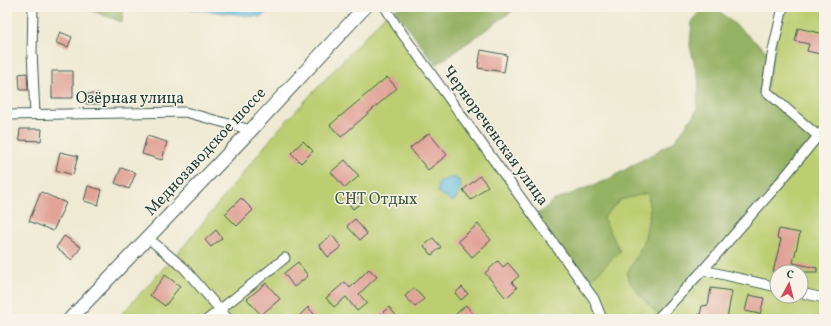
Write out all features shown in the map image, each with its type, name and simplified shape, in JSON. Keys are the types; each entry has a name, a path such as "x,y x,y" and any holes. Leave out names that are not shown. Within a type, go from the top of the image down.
{"main road":[{"name":"Меднозаводское шоссе","path":"70,319 251,130 365,7"}],"street":[{"path":"33,7 32,52 34,114"},
{"name":"Чернореченская улица","path":"385,7 396,25 582,281 594,299 602,319"},
{"path":"658,319 781,181 821,132 766,91 773,50 783,7"},
{"name":"Озёрная улица","path":"7,115 185,112 251,130"},
{"path":"148,238 184,268 228,319"},
{"path":"208,319 285,258"},
{"path":"703,270 769,285"},
{"path":"809,295 824,298"}],"green space":[{"path":"82,7 124,7 122,22"},
{"path":"401,7 518,7 436,65 395,10"},
{"path":"703,7 712,7 718,10 772,56 766,91 817,136 660,317 631,284 627,274 644,242 650,212 648,193 620,200 603,218 620,251 591,280 582,281 533,215 541,212 553,201 609,179 675,141 697,110 699,82 690,46 692,21"},
{"name":"СНТ Отдых","path":"783,7 824,7 824,319 117,319 183,247 278,130 388,12 581,281 603,218 620,199 648,193 650,212 644,243 627,274 636,290 657,313 766,91"}],"water":[{"path":"175,7 276,7 260,17"},
{"path":"453,177 459,180 461,186 456,199 451,202 448,198 438,193 438,182"}],"building":[{"path":"798,28 824,34 824,55 807,51 809,44 795,41"},
{"path":"60,32 72,37 68,47 56,43"},
{"path":"481,50 507,55 504,72 478,68"},
{"path":"52,71 73,71 73,98 52,98"},
{"path":"27,73 28,90 20,90 19,74"},
{"path":"387,77 397,88 341,137 330,125"},
{"path":"86,94 100,94 100,104 86,104"},
{"path":"20,129 42,129 41,141 19,140"},
{"path":"429,133 447,155 428,170 410,148"},
{"path":"147,136 167,142 162,160 142,154"},
{"path":"303,141 313,151 301,163 291,153"},
{"path":"60,152 78,156 73,175 56,170"},
{"path":"345,160 359,176 345,188 331,172"},
{"path":"121,168 136,173 129,189 115,183"},
{"path":"480,176 488,186 471,200 463,190"},
{"path":"88,186 102,190 98,205 84,201"},
{"path":"41,192 66,203 53,231 29,221"},
{"path":"355,193 362,202 353,209 346,200"},
{"path":"241,198 253,210 237,226 225,214"},
{"path":"355,219 367,234 360,240 347,226"},
{"path":"478,224 491,240 472,257 458,241"},
{"path":"779,229 800,233 793,263 798,264 775,264 781,239 777,238"},
{"path":"216,230 222,238 211,247 205,240"},
{"path":"332,235 341,247 328,257 319,245"},
{"path":"64,236 81,247 72,260 56,248"},
{"path":"433,238 441,247 432,255 424,246"},
{"path":"498,261 503,267 508,263 519,276 512,282 517,288 506,298 485,273"},
{"path":"298,262 308,276 294,287 284,273"},
{"path":"809,266 817,268 817,272 809,272"},
{"path":"369,269 377,277 359,294 367,303 357,311 346,297 334,307 326,298 345,282 350,288"},
{"path":"165,275 180,286 165,306 150,295"},
{"path":"266,283 280,299 261,315 247,299"},
{"path":"462,287 468,294 461,300 455,293"},
{"path":"414,288 424,299 415,307 405,296"},
{"path":"711,288 732,291 727,319 699,319 702,306 708,305"},
{"path":"749,295 764,298 760,314 745,311"},
{"path":"466,305 477,319 460,319 456,314"},
{"path":"308,307 318,319 296,319"},
{"path":"389,307 399,319 375,319"}]}
